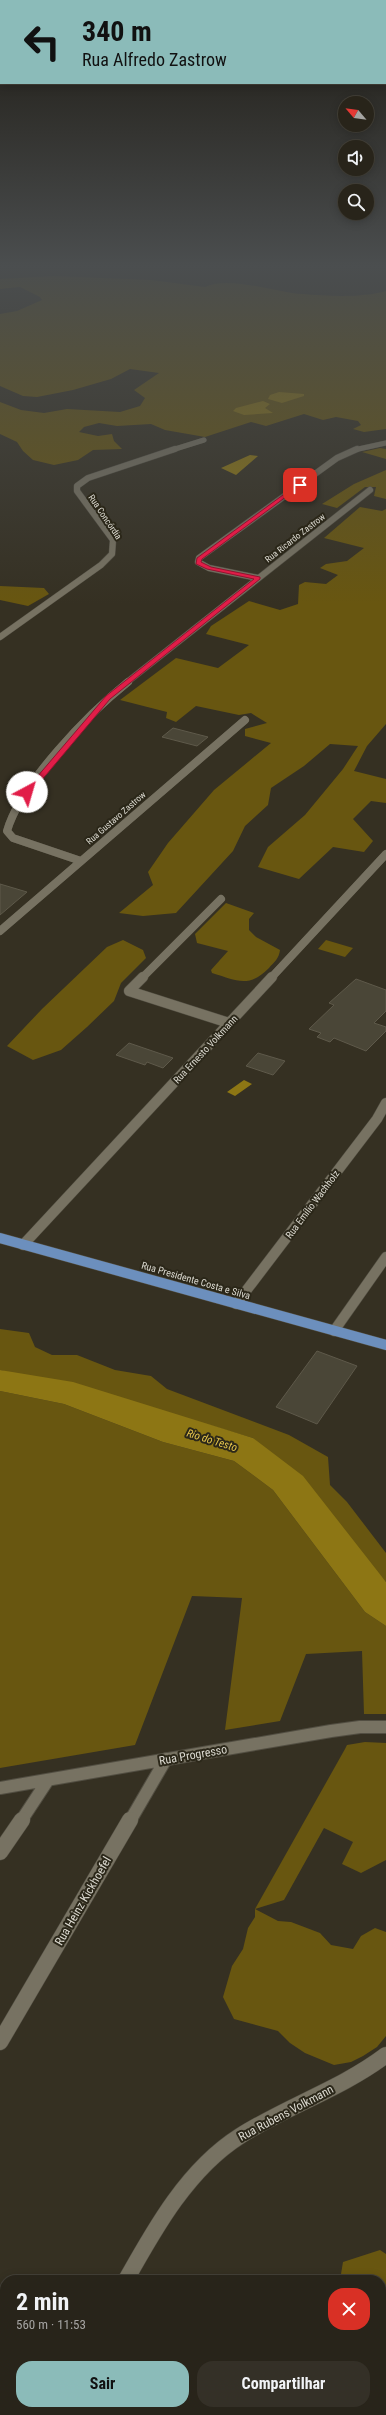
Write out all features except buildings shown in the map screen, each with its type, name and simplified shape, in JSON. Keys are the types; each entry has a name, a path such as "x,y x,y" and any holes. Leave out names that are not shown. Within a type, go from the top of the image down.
{"main road":[{"name":"Rua Presidente Costa e Silva","path":"0,1238 386,1345"}],"street":[{"name":"Rua Concórdia","path":"0,637 102,564 114,553 115,547 112,540 77,491 77,486 88,478 204,440"},
{"path":"258,578 209,568 198,562 199,558 337,458 355,450 386,443"},
{"name":"Rua Ricardo Zastrow","path":"81,861 13,838 7,831 12,812 79,729 108,698 370,490"},
{"name":"Rua Gustavo Zastrow","path":"0,931 245,720"},
{"name":"Rua Ernesto Volkmann","path":"23,1245 386,854"},
{"path":"222,899 129,991 229,1023"},
{"name":"Rua Emílio Wachholz","path":"236,1304 377,1119 386,1104"},
{"path":"334,1330 386,1257"},
{"name":"Rua Progresso","path":"0,1788 331,1731 360,1727 386,1727"},
{"name":"Rua Heinz Kickhoefel","path":"0,2042 166,1759"},
{"path":"0,1852 48,1780"},
{"name":"Rua Rubens Volkmann","path":"129,2275 188,2186 208,2162 228,2144 255,2128 345,2082 386,2055"}],"shaded area":[{"path":"0,379 112,379 73,390 37,397 23,396 0,386"},
{"path":"151,379 386,379 386,429 364,432 353,429 361,425 358,421 336,417 323,420 304,414 266,426 251,422 205,437 165,430 151,424 117,426 99,423 84,427 79,432 98,436 112,434 114,441 122,449 93,450 78,460 54,465 33,460 23,451 17,442 0,434 0,402 21,410 44,413 67,409 120,412 140,406 145,398 134,390"},
{"path":"380,448 386,449 386,459 362,452"},
{"path":"386,470 386,499 374,496 376,487 365,487 337,508 322,504 354,484"},
{"path":"360,507 382,511 386,509 386,724 367,746 354,771 386,779 386,803 371,801 353,819 373,841 364,852 333,847 299,879 258,867 268,847 305,815 343,769 358,746 330,744 304,766 271,788 268,805 245,826 233,851 176,913 143,916 119,913 153,885 148,872 168,843 214,790 271,743 245,736 245,729 267,723 251,713 239,715 196,706 176,722 166,718 167,712 120,700 176,658 218,668 249,645 206,634 211,626 249,601 280,610 298,604 299,585 305,582 326,584 338,575 320,568 326,564 347,561 364,548 324,538"},
{"path":"0,586 44,588 49,594 28,606 0,600"},
{"path":"226,903 254,913 249,919 249,930 256,937 280,950 279,956 269,968 255,979 242,981 212,973 211,970 228,951 197,943 195,934"},
{"path":"123,940 143,950 146,958 121,983 114,1001 87,1027 61,1050 33,1060 7,1046 42,1009 107,947"},
{"path":"326,940 353,948 345,957 318,949"},
{"path":"0,1329 29,1333 35,1347 52,1355 77,1355 115,1370 151,1376 167,1389 289,1435 328,1457 330,1485 347,1502 386,1553 386,1582 253,1438 172,1414 0,1370"},
{"path":"0,1391 64,1404 163,1442 234,1461 273,1490 365,1612 386,1626 386,1714 364,1714 362,1651 306,1654 280,1721 225,1730 242,1598 192,1596 135,1745 0,1768"},
{"path":"365,1742 386,1743 386,1860 361,1873 342,1864 353,1842 324,1828 284,1900 255,1909 347,1745"},
{"path":"255,1909 278,1921 291,1922 320,1933 331,1945 353,1949 361,1936 375,1928 386,1932 386,2036 377,2047 351,2062 334,2065 305,2053 290,2043 278,2031 234,2019 223,1997 232,1966 243,1949 248,1928 255,1917"},
{"path":"380,2250 386,2254 386,2275 341,2275 343,2262"}],"water":[{"path":"279,392 304,394 304,396 282,403 268,399 270,395"},
{"path":"263,401 270,404 265,408 273,413 244,415 233,411 236,408"},
{"path":"250,455 258,456 236,475 221,468"},
{"path":"244,1080 252,1084 235,1096 227,1092"},
{"name":"Rio do Testo","path":"0,1370 73,1382 253,1438 303,1476 386,1582 386,1626 365,1612 273,1490 234,1461 163,1442 64,1404 0,1391"}],"route":[{"path":"27,792 94,711 108,698 258,578 209,568 198,562 199,558 300,485"}]}
